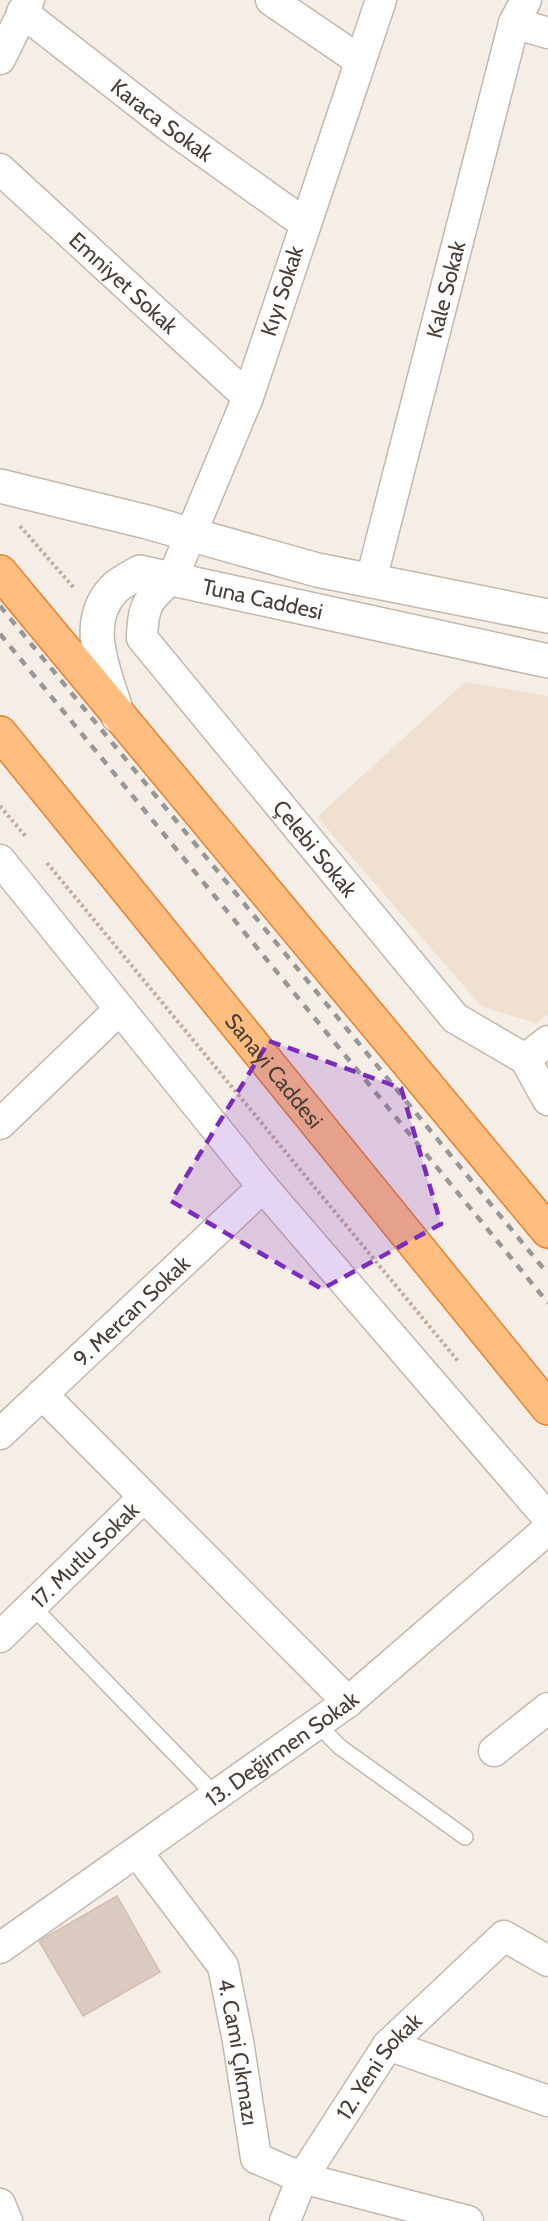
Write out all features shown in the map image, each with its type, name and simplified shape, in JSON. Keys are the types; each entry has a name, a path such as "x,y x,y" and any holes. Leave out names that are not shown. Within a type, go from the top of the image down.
{"highway":[{"path":"0,572 548,1231"},
{"name":"Sanayi Caddesi","path":"0,733 548,1408"}],"street":[{"path":"271,0 359,60"},
{"name":"Kıyı Sokak","path":"173,578 248,397 304,223 381,0"},
{"path":"0,59 26,6"},
{"name":"Karaca Sokak","path":"26,6 171,128 304,223"},
{"path":"520,11 548,33"},
{"name":"Kale Sokak","path":"371,580 520,11"},
{"name":"Emniyet Sokak","path":"0,169 248,397"},
{"name":"Tuna Caddesi","path":"0,486 317,570 548,616"},
{"name":"Tuna Caddesi","path":"118,716 96,638 98,616 113,590 140,572 548,661"},
{"name":"Çelebi Sokak","path":"173,578 150,597 142,618 141,638 455,1018 525,1059"},
{"path":"6,880 120,1009 263,1187 548,1518"},
{"path":"0,1124 120,1009"},
{"path":"548,1041 525,1059 548,1100"},
{"name":"9. Mercan Sokak","path":"0,1434 263,1187"},
{"path":"42,1394 348,1702"},
{"name":"17. Mutlu Sokak","path":"0,1637 144,1497"},
{"name":"13. Değirmen Sokak","path":"0,1948 348,1702 548,1529"},
{"path":"494,1751 548,1708"},
{"name":"4. Cami Çıkmazı","path":"137,1852 223,1966 238,2041 256,2158 302,2178"},
{"name":"12. Yeni Sokak","path":"285,2221 302,2178 388,2045 504,1936 548,1960"},
{"path":"388,2045 548,2101"},
{"path":"302,2178 468,2221"},
{"path":"0,2204 7,2221"}],"lane":[{"path":"32,1606 216,1796"},
{"path":"317,1724 340,1748 465,1837"}],"path":[{"path":"0,806 30,842"},
{"path":"45,860 461,1364"}],"highlighted area":[{"path":"269,1041 401,1088 441,1224 322,1289 171,1201"}],"shaded area":[{"path":"465,682 548,696 548,1014 536,1023 482,1007 317,817"}],"building":[{"path":"117,1896 160,1972 83,2016 39,1941"}],"railway":[{"path":"0,606 548,1274"},
{"path":"0,634 548,1303"}]}
